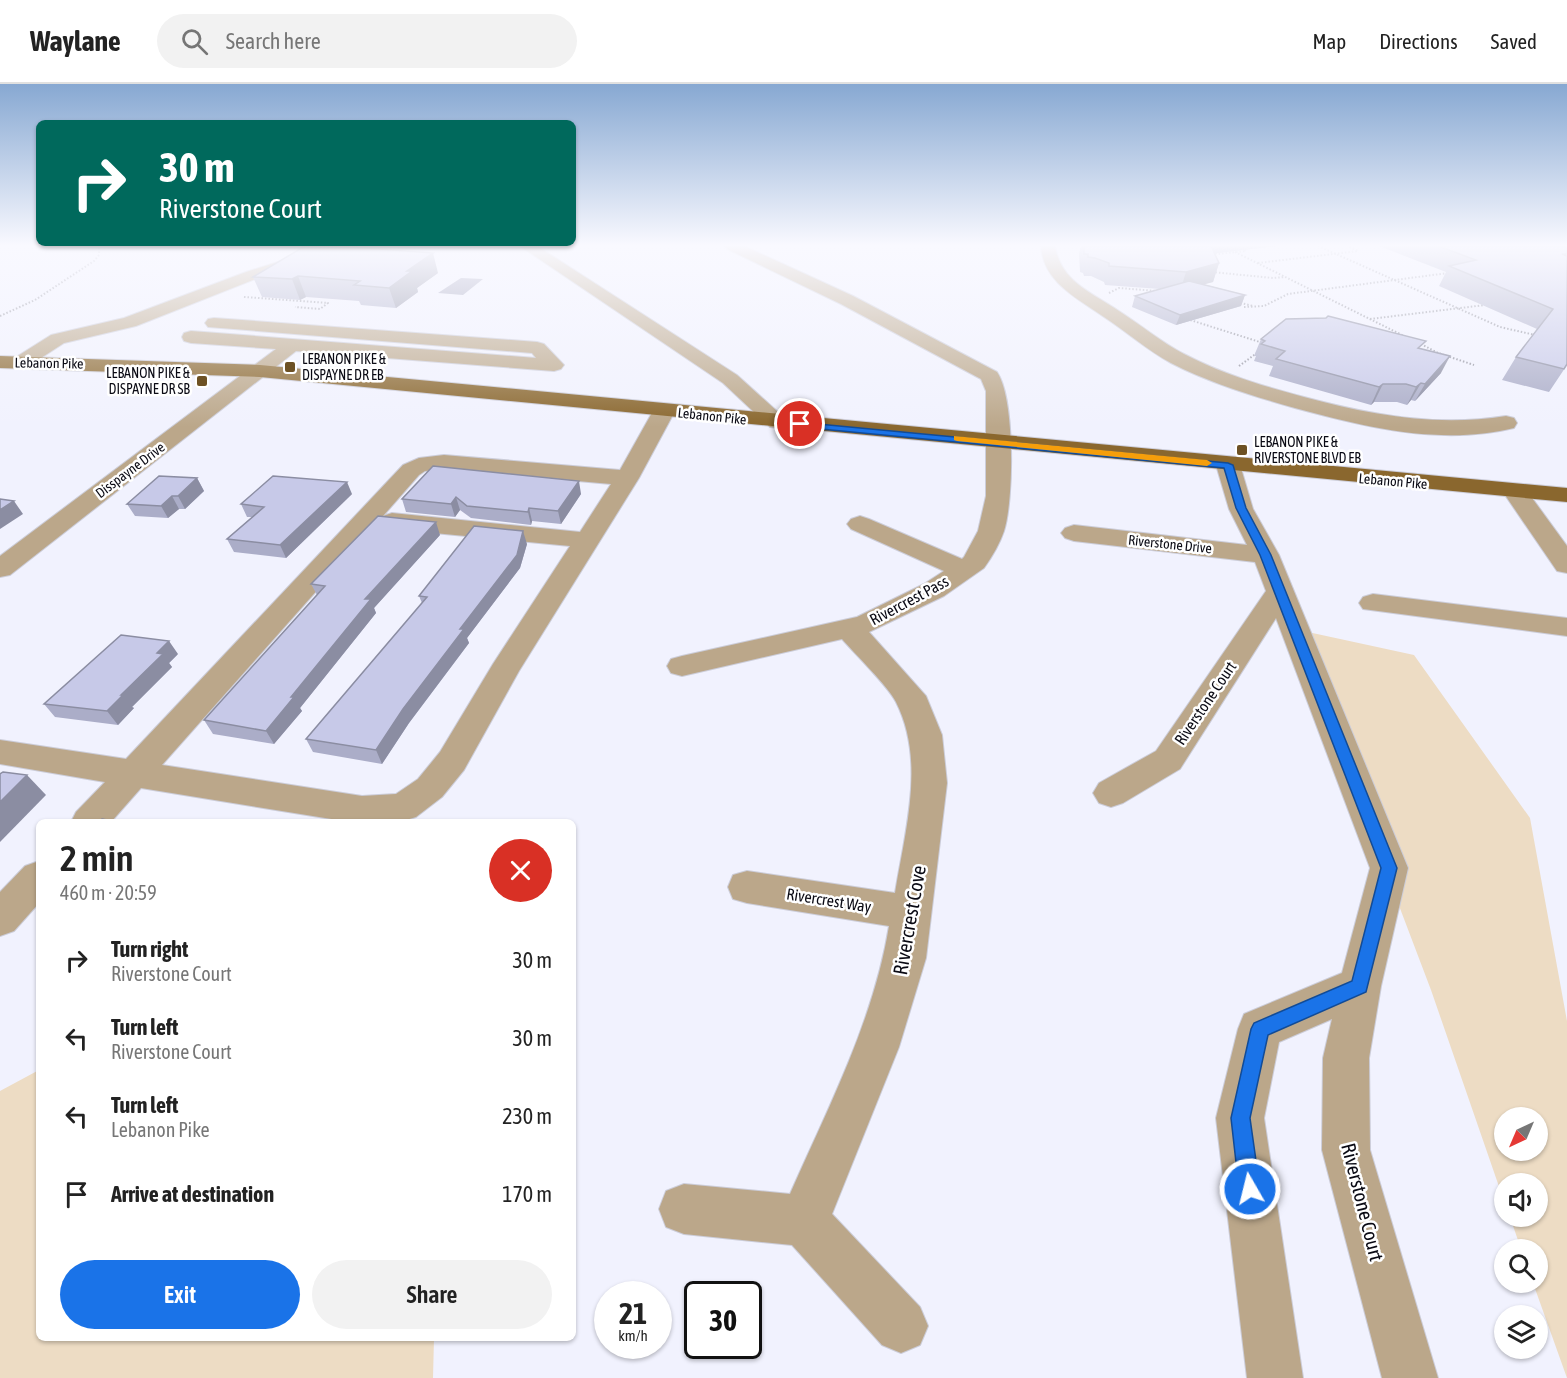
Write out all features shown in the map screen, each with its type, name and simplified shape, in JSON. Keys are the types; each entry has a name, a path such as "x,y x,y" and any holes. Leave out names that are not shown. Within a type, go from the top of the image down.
{"main road":[{"name":"Lebanon Pike","path":"0,362 260,371 1228,465 1567,495"}],"street":[{"path":"619,306 730,379 778,422"},
{"name":"Rivercrest Pass","path":"682,666 866,624 924,595 975,562 991,531 998,496 998,442 996,391 990,376 859,306"},
{"path":"1102,306 1177,357 1213,374 1287,400 1389,424 1446,429 1475,428 1506,423"},
{"path":"185,320 184,316 193,311 212,308 314,331 457,344 537,348 554,365 191,337 212,308"},
{"path":"20,363 58,339 130,322 212,308"},
{"name":"Disspayne Drive","path":"0,568 331,319 212,308"},
{"path":"457,344 473,330"},
{"path":"0,752 362,810 403,807 430,788 452,761 504,671 627,478 664,411"},
{"path":"92,819 411,470 431,462 627,478"},
{"name":"Riverstone Court","path":"1228,465 1241,508 1266,555 1389,868 1360,986 1347,1058 1346,1150 1410,1378"},
{"path":"1515,492 1567,565"},
{"path":"366,518 587,540"},
{"path":"860,524 964,570"},
{"name":"Riverstone Drive","path":"1074,533 1266,555"},
{"name":"Riverstone Court","path":"1111,793 1168,760 1279,592"},
{"path":"1373,603 1567,627"},
{"name":"Rivercrest Cove","path":"804,1221 877,1047 905,958 930,783 925,735 910,696 848,628"},
{"path":"0,919 36,880"},
{"name":"Rivercrest Way","path":"747,887 912,913"},
{"path":"1275,1378 1240,1118 1260,1029 1360,986"},
{"path":"684,1209 804,1221 902,1326"}],"path":[{"path":"0,316 23,306"},
{"path":"212,308 233,306"},
{"path":"296,306 294,308 320,309 323,306"},
{"path":"1344,306 1406,337"},
{"path":"1370,319 1465,306"},
{"path":"1244,307 1257,307"},
{"path":"1455,307 1500,327 1535,335"},
{"path":"1179,315 1216,330 1267,345 1233,371 1222,369 1213,374"},
{"path":"1389,333 1395,332"},
{"path":"1417,342 1438,353 1474,364"}],"shaded area":[{"path":"1294,629 1414,655 1530,818 1567,1021 1567,1378 1548,1325 1548,1305 1541,1305 1537,1293 1548,1293 1548,1239 1518,1239 1513,1227 1548,1227 1548,1173 1494,1173 1431,990"},
{"path":"36,1072 36,1341 434,1341 433,1378 0,1378 0,1091"}],"building":[{"path":"1160,306 1208,306 1180,315"},
{"path":"1547,306 1567,306 1567,364 1564,369 1516,357 1553,309"},
{"path":"1328,316 1426,341 1418,348 1450,356 1425,384 1421,383 1416,387 1406,384 1383,384 1379,387 1276,359 1285,351 1261,344 1265,341 1261,339 1286,319 1326,318"},
{"path":"433,466 579,481 558,511 529,508 528,512 467,506 456,497 451,504 402,499"},
{"path":"159,476 197,478 178,496 172,496 161,506 127,504"},
{"path":"273,476 347,482 280,545 227,539 264,507 241,504"},
{"path":"0,499 14,501 0,510"},
{"path":"378,516 436,522 365,599 371,599 266,731 204,720 325,586 311,584"},
{"path":"474,526 523,531 517,555 460,629 464,629 403,709 376,750 306,739 427,597 419,596"},
{"path":"121,635 169,641 157,653 163,654 107,711 44,704"},
{"path":"3,772 27,775 0,802 0,774"}],"slow traffic":[{"path":"957,438 1207,463"}],"place":[{"name":"LEBANON PIKE & DISPAYNE DR EB","path":"290,367"},
{"name":"LEBANON PIKE & DISPAYNE DR SB","path":"202,381"},
{"name":"LEBANON PIKE & RIVERSTONE BLVD EB","path":"1242,450"}],"route":[{"path":"800,424 1228,465 1241,508 1266,555 1389,868 1360,986 1260,1029 1240,1118 1250,1189"}]}
